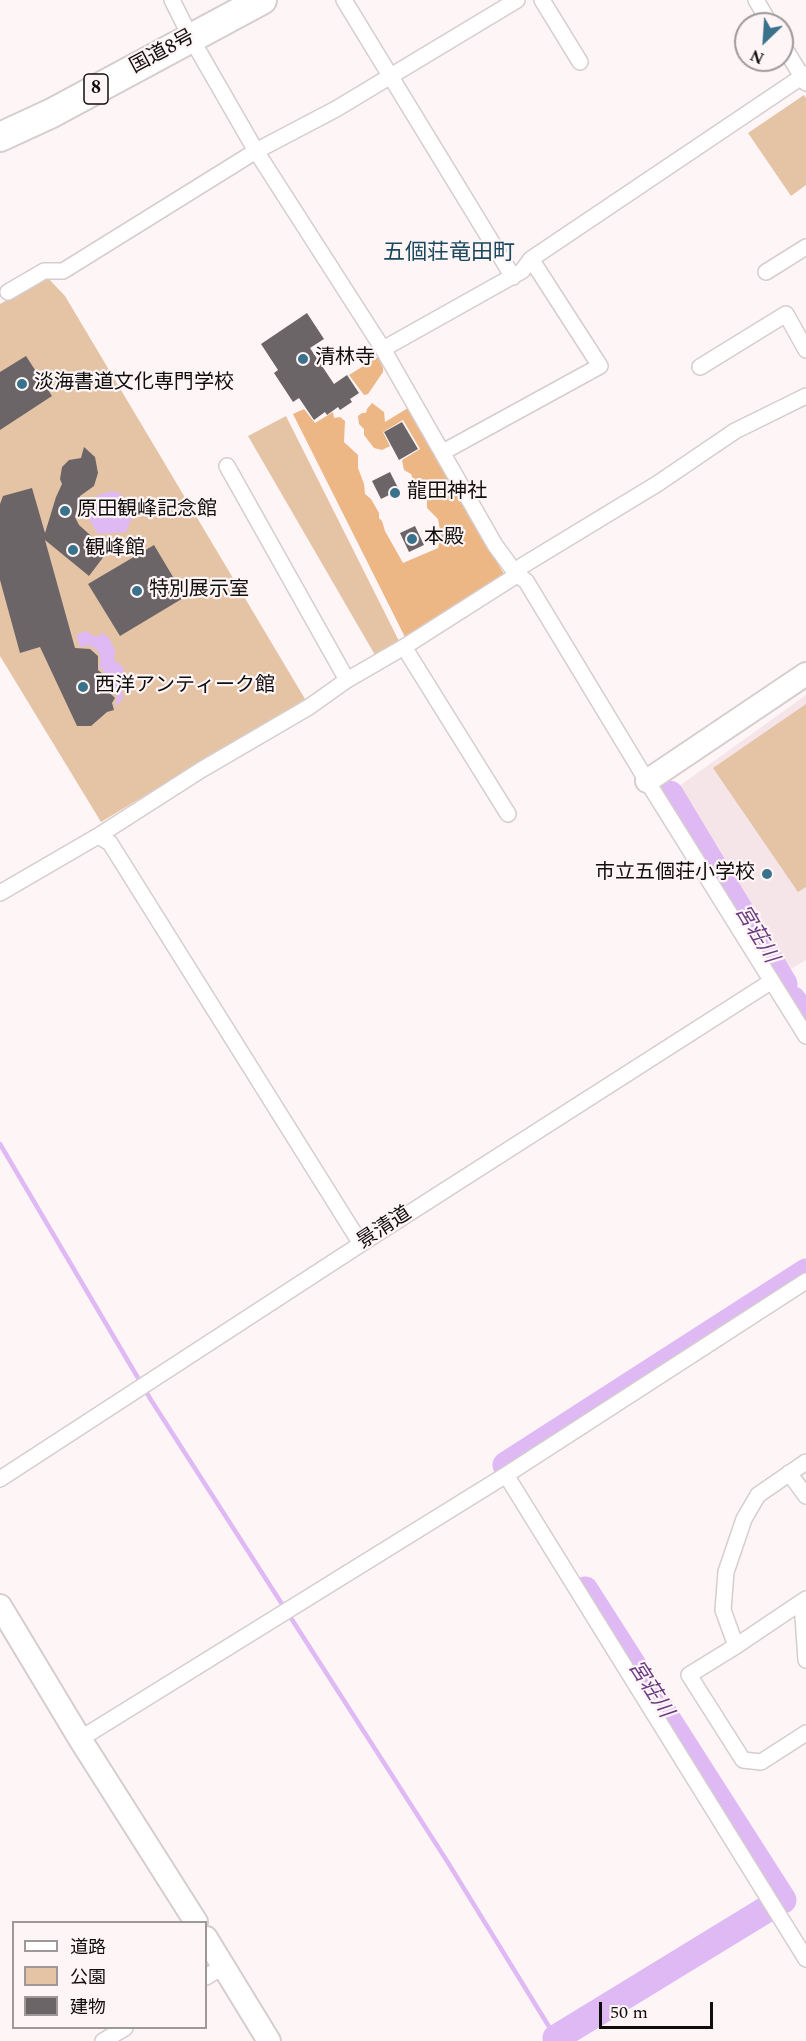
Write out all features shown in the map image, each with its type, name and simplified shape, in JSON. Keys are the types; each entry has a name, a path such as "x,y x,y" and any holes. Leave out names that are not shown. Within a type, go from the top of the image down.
{"highway":[{"name":"国道8号","path":"0,137 52,113 262,0"}],"street":[{"path":"172,0 191,38 256,151 383,349 495,545 517,575 526,581 806,1036"},
{"path":"344,0 513,277"},
{"path":"8,292 44,271 63,271 256,151 336,109 517,0"},
{"path":"542,0 580,62"},
{"path":"383,349 513,277 522,271 531,259 804,78 794,63"},
{"path":"766,272 806,247"},
{"path":"443,452 600,366 531,259"},
{"path":"700,367 786,314 806,350"},
{"path":"0,893 309,707 347,680 404,647 517,575 522,566 657,484 735,431 806,396"},
{"path":"227,466 347,680"},
{"path":"404,647 508,814"},
{"path":"647,781 806,674"},
{"path":"98,836 110,843 361,1244"},
{"name":"景清道","path":"0,1479 772,981"},
{"path":"80,1739 506,1474 806,1281"},
{"path":"736,1646 723,1610 726,1572 744,1519 758,1495 806,1462"},
{"path":"789,1473 806,1496"},
{"path":"506,1474 806,1959"},
{"path":"804,1600 689,1675 743,1760 761,1762 806,1734"},
{"path":"804,1600 806,1660"},
{"path":"0,1606 80,1739 195,1921"},
{"path":"207,1942 214,1972 269,2041"},
{"path":"103,2041 123,2029"}],"shaded area":[{"path":"378,357 383,372 368,394 364,395 349,375"},
{"path":"372,403 384,412 385,422 408,408 504,574 405,637 293,414 304,409 315,423 333,412 334,418 340,417 345,421 344,442 358,455 358,468 365,494 371,499 379,513 385,531 403,563 438,548 441,535 438,519 427,508 427,501 420,494 421,483 414,481 411,474 404,470 402,460 420,449 403,420 383,432 390,446 382,450 374,448 364,435 364,429 359,424 358,416 366,413"},
{"path":"112,491 119,493 130,503 132,517 126,532 98,534 89,519 89,506 98,495"},
{"path":"87,631 93,636 103,633 109,638 115,650 114,661 124,669 124,676 121,680 126,686 122,691 123,699 115,707 117,695 110,689 111,685 104,680 107,674 99,666 101,662 99,652 90,645 80,647 76,635"},
{"name":"市立五個荘小学校","path":"806,695 806,960 787,971 675,789"}],"green space":[{"path":"804,95 806,98 806,185 791,196 748,133"},
{"path":"48,278 65,296 305,699 101,822 0,656 0,304"},
{"path":"286,416 399,641 375,655 248,436"},
{"path":"806,704 806,887 798,892 713,768"}],"building":[{"name":"清林寺","path":"307,313 324,339 310,348 334,384 347,375 359,393 350,399 352,402 340,410 338,407 327,415 325,412 314,420 299,398 293,402 274,373 278,370 261,344"},
{"name":"淡海書道文化専門学校","path":"26,356 52,396 0,430 0,372"},
{"path":"402,422 418,449 399,460 384,432"},
{"path":"84,447 95,457 98,473 94,486 80,496 75,517 79,525 108,551 89,576 45,540 75,648 90,649 98,656 98,670 104,675 102,678 108,691 115,698 112,703 114,710 107,712 91,726 77,726 40,647 20,653 0,580 0,504 3,496 32,488 45,533 62,484 60,479 62,467 69,460 81,458"},
{"path":"390,472 399,490 381,499 372,481"},
{"name":"本殿","path":"415,526 424,545 409,552 400,533"},
{"name":"特別展示室","path":"154,545 185,597 120,636 88,584"}],"waterway":[{"name":"宮荘川","path":"670,794 784,984"},
{"name":"宮荘川","path":"793,1000 806,1021"},
{"path":"0,1144 151,1400 447,1861 556,2038"},
{"name":"宮荘川","path":"506,1465 806,1272"},
{"name":"宮荘川","path":"585,1590 783,1900"},
{"name":"宮荘川","path":"558,2041 556,2038 767,1909"}],"place":[{"name":"清林寺","path":"303,359"},
{"name":"淡海書道文化専門学校","path":"22,384"},
{"name":"龍田神社","path":"395,493"},
{"name":"原田観峰記念館","path":"65,511"},
{"name":"本殿","path":"412,539"},
{"name":"観峰館","path":"73,550"},
{"name":"特別展示室","path":"137,591"},
{"name":"西洋アンティーク館","path":"83,687"},
{"name":"市立五個荘小学校","path":"767,874"}],"district":[{"name":"五個荘竜田町","path":"449,255"}]}
